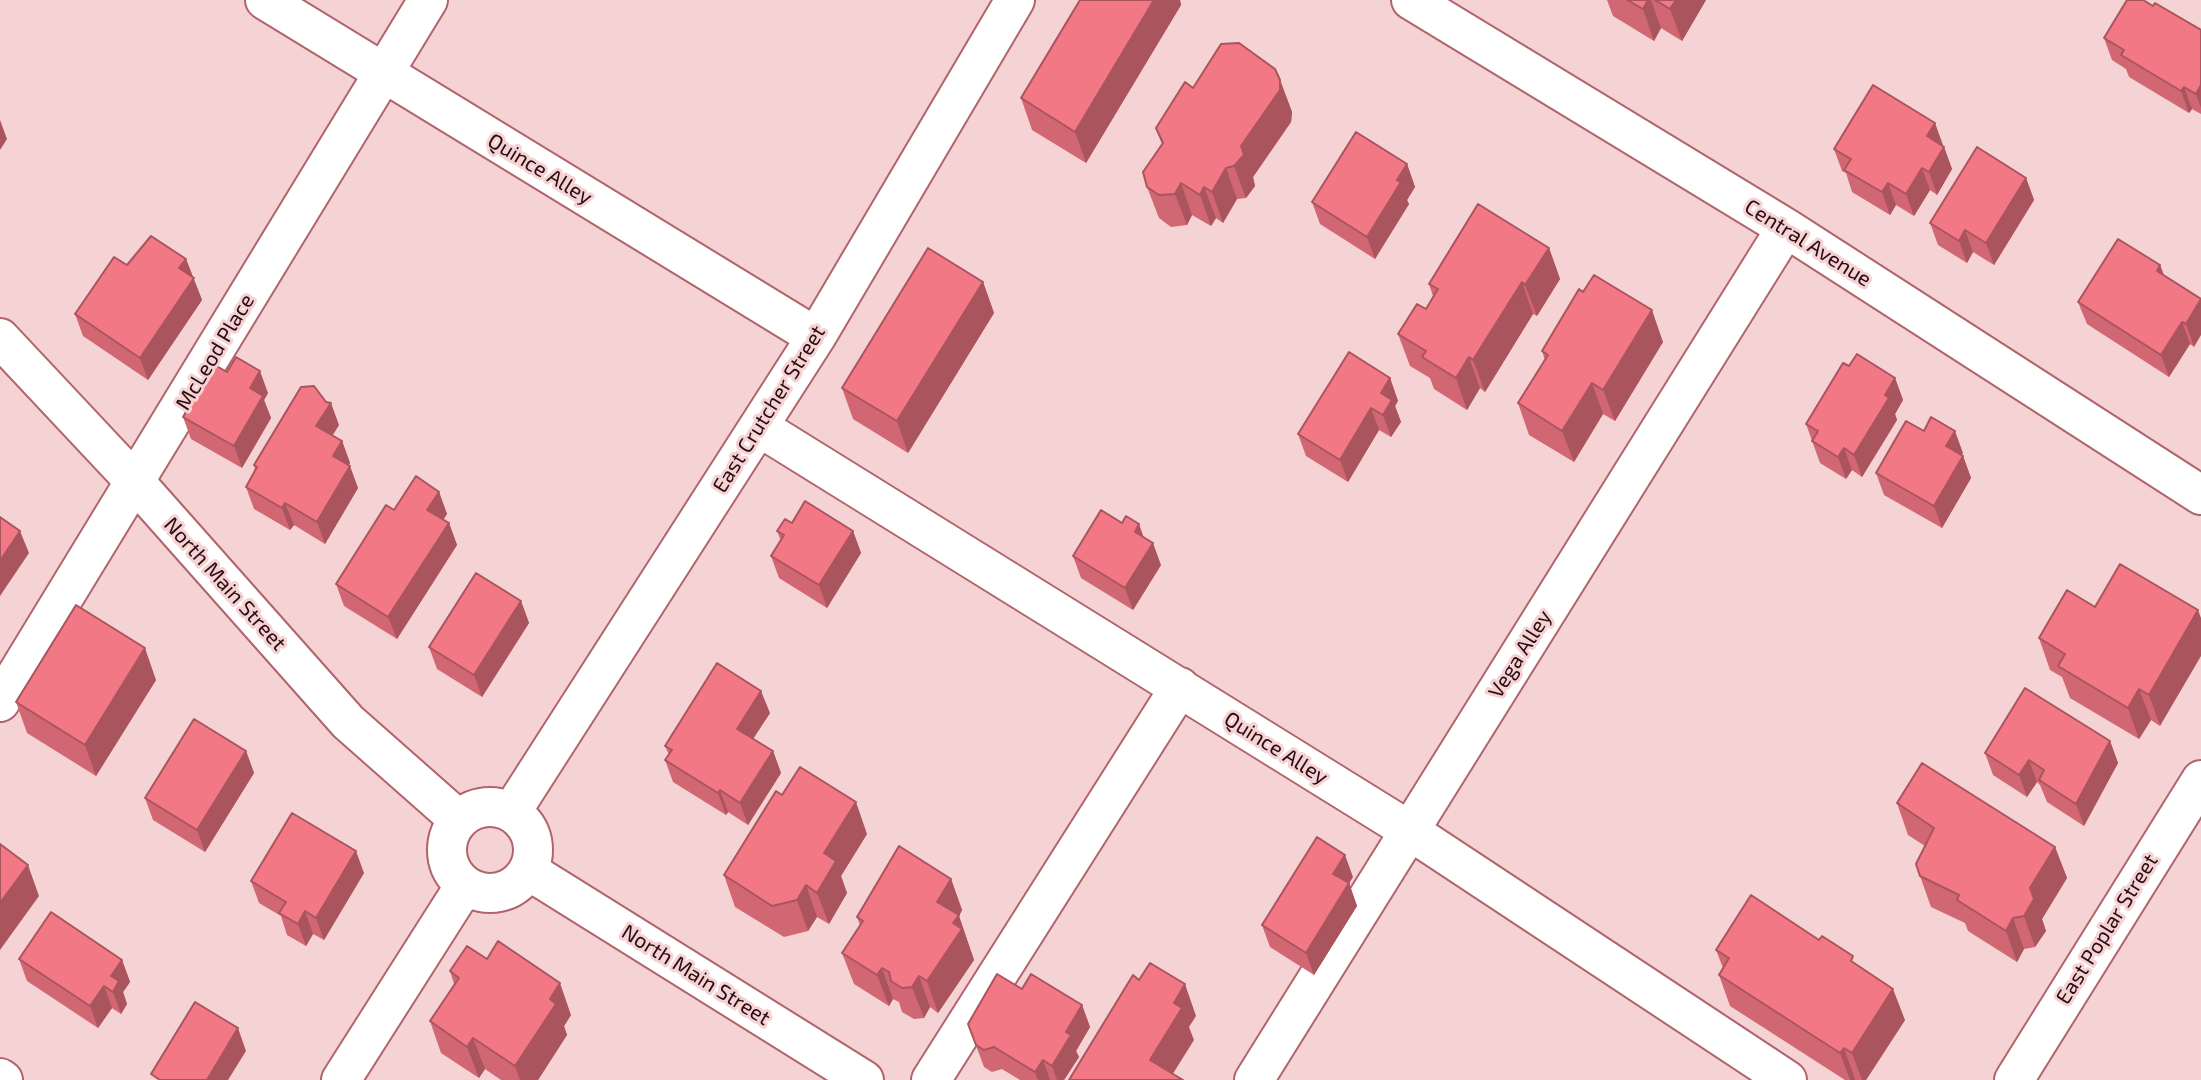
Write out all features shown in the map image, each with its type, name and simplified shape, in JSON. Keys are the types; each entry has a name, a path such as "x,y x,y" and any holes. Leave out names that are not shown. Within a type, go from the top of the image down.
{"street":[{"name":"Quince Alley","path":"265,0 816,337"},
{"name":"McLeod Place","path":"0,702 136,483 428,0"},
{"name":"East Crutcher Street","path":"512,811 816,337 1015,0"},
{"name":"Central Avenue","path":"1411,0 1786,228 2201,495"},
{"name":"Vega Alley","path":"1254,1080 1786,228"},
{"name":"North Main Street","path":"0,338 136,483 348,722 459,820"},
{"name":"Quince Alley","path":"759,427 1410,831 1787,1080"},
{"path":"931,1080 1180,687"},
{"name":"East Poplar Street","path":"2014,1080 2201,780"},
{"path":"484,806 512,811 530,831 533,844 529,871 512,888 500,892 476,891 454,875 448,861 451,832 459,820 470,811 484,806"},
{"name":"North Main Street","path":"529,871 864,1080"},
{"path":"341,1080 465,885"}],"building":[{"path":"1080,0 1154,0 1075,132 1021,98"},
{"path":"1627,0 1648,0 1643,9"},
{"path":"1655,0 1676,0 1670,9"},
{"path":"2127,0 2143,0 2153,6 2155,3 2201,30 2201,85 2196,94 2184,87 2181,91 2121,55 2124,50 2104,38"},
{"path":"1239,43 1275,69 1280,80 1280,90 1241,146 1244,155 1234,166 1226,168 1212,192 1204,187 1200,195 1181,183 1175,194 1159,195 1147,187 1143,172 1163,143 1156,128 1185,82 1193,88 1221,44"},
{"path":"1873,85 1935,123 1927,136 1944,147 1929,172 1922,168 1906,194 1888,183 1882,192 1844,170 1851,159 1834,149"},
{"path":"1356,132 1407,164 1397,180 1401,182 1367,237 1312,202"},
{"path":"1977,147 2026,178 1986,243 1965,230 1959,241 1930,223"},
{"path":"1478,204 1549,248 1525,285 1522,282 1473,360 1469,357 1456,378 1422,357 1426,351 1398,334 1417,304 1426,309 1438,289 1429,284"},
{"path":"151,236 186,259 179,268 194,278 140,358 75,314 114,257 127,265"},
{"path":"2118,239 2160,265 2157,271 2201,299 2186,324 2182,322 2161,355 2078,302"},
{"path":"928,248 983,282 897,421 842,388"},
{"path":"1594,275 1652,310 1603,390 1592,383 1562,431 1518,403 1548,355 1542,351 1579,289 1583,292"},
{"path":"1349,352 1390,378 1381,393 1392,400 1383,415 1371,408 1340,460 1298,434"},
{"path":"1857,354 1895,378 1885,395 1889,398 1854,455 1844,448 1838,457 1812,441 1818,431 1806,424 1843,363 1849,366"},
{"path":"236,357 260,371 250,388 263,396 234,446 183,417 213,364 227,372"},
{"path":"314,386 326,402 331,403 316,426 342,441 333,456 350,466 317,522 285,503 282,508 246,487 257,467 254,465 301,387"},
{"path":"1931,417 1955,431 1946,446 1963,456 1934,506 1876,473 1906,421 1924,431"},
{"path":"416,476 439,492 427,510 449,523 388,617 336,584 386,505 394,510"},
{"path":"805,501 853,531 819,585 771,556 784,535 777,531 785,519 792,523"},
{"path":"1101,510 1122,523 1126,516 1139,524 1135,532 1153,543 1125,588 1073,556"},
{"path":"0,517 20,531 0,561"},
{"path":"2120,564 2198,610 2149,695 2139,689 2128,708 2058,666 2065,654 2039,638 2067,590 2095,607"},
{"path":"476,573 521,601 474,675 429,647"},
{"path":"76,605 145,648 85,745 16,702"},
{"path":"717,663 761,691 737,729 773,751 740,803 720,790 718,793 665,760 672,750 665,746"},
{"path":"2025,688 2110,741 2076,804 2039,780 2044,770 2029,760 2019,775 1985,753"},
{"path":"194,719 246,751 197,830 145,798"},
{"path":"1922,763 2055,847 2030,888 2034,899 2024,916 2013,918 2006,931 1957,900 1959,895 1920,876 1916,864 1934,828 1897,803"},
{"path":"800,767 856,802 824,853 836,861 817,893 806,885 797,900 772,906 724,875 776,791 782,795"},
{"path":"292,813 356,851 316,918 305,911 298,924 279,913 286,902 251,881"},
{"path":"1317,837 1345,855 1333,874 1349,883 1306,953 1262,925"},
{"path":"0,844 28,865 0,903"},
{"path":"899,846 951,879 937,902 959,915 953,923 962,929 927,981 919,976 912,987 902,988 891,981 889,972 882,968 877,975 842,953 863,921 857,917"},
{"path":"1751,895 1819,940 1822,936 1853,956 1851,961 1893,989 1852,1053 1844,1048 1840,1053 1719,975 1729,958 1716,950"},
{"path":"51,912 122,960 111,976 119,981 113,992 104,986 90,1006 19,959"},
{"path":"498,941 560,983 550,999 556,1004 515,1066 473,1038 467,1047 430,1021 459,978 450,971 467,946 487,959"},
{"path":"1150,963 1185,984 1174,1003 1182,1008 1150,1060 1183,1080 1069,1080 1133,975 1139,980"},
{"path":"997,974 1022,989 1031,974 1082,1005 1066,1032 1071,1035 1052,1066 1043,1060 1035,1072 994,1047 984,1050 976,1045 968,1024"},
{"path":"195,1002 238,1028 207,1080 160,1080 151,1074"}]}
